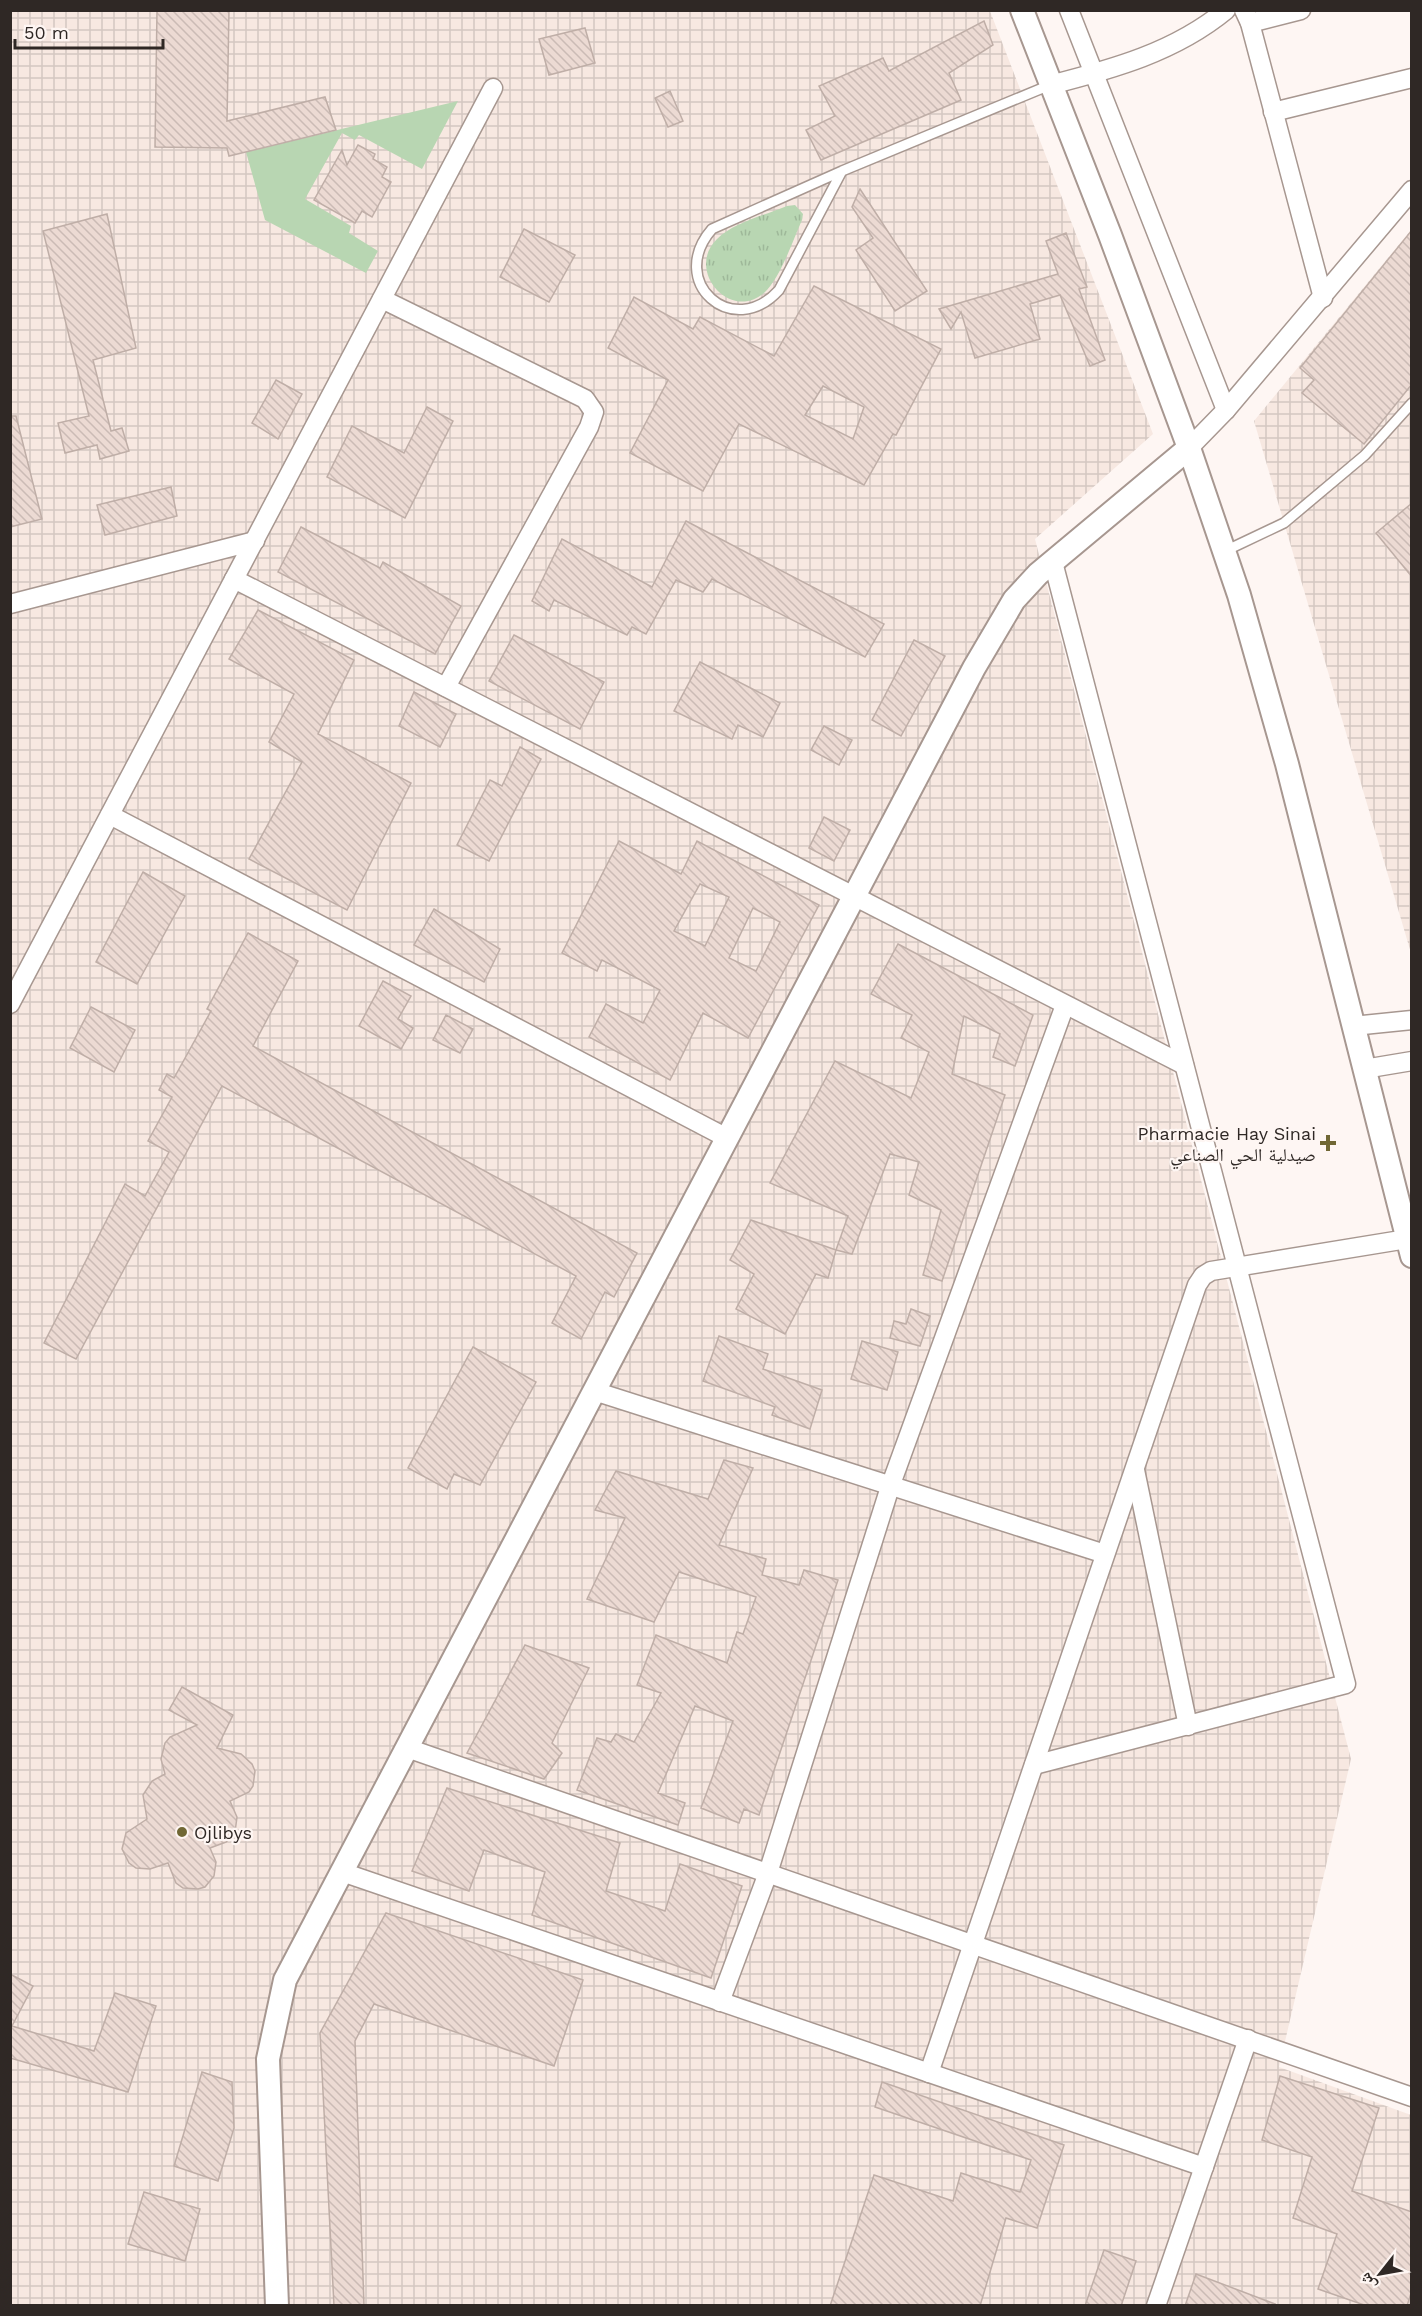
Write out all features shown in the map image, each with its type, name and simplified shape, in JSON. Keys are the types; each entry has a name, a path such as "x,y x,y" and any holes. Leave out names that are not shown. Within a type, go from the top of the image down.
{"street":[{"path":"929,2073 1197,1285 1203,1276 1211,1271 1409,1248 1287,764 1224,551 1189,448 1110,235 1022,10"},
{"path":"1069,10 1226,410"},
{"path":"1050,85 1094,74 1154,54 1185,39 1227,10"},
{"path":"1301,10 1247,17 1323,298"},
{"path":"1274,112 1412,78"},
{"path":"12,999 494,88"},
{"path":"277,2306 268,2059 274,2019 285,1980 974,668 1014,600 1053,562 1189,448 1226,410 1412,190"},
{"path":"382,299 585,399 594,412 589,427 446,687"},
{"path":"10,604 255,540"},
{"path":"1034,1765 1346,1684 1053,562"},
{"path":"234,579 1184,1065"},
{"path":"110,815 728,1138"},
{"path":"720,2002 768,1873 890,1487 1065,1005"},
{"path":"1353,1026 1412,1020"},
{"path":"1364,1069 1412,1061"},
{"path":"594,1391 1106,1554"},
{"path":"1134,1468 1188,1726"},
{"path":"407,1748 1412,2097"},
{"path":"342,1872 1204,2167"},
{"path":"1156,2306 1248,2039"}],"lane":[{"path":"842,171 779,290 770,300 746,310 732,310 719,305 707,296 699,283 695,269 702,240 712,229 842,171 1050,85"},
{"path":"1224,551 1284,523 1365,455 1412,403"}],"shaded area":[{"path":"11,11 990,11 1153,434 1035,539 1351,1759 1279,2067 1411,2115 1411,2305 11,2304"},
{"path":"1411,230 1411,953 1254,421"}],"green space":[{"path":"458,101 422,169 359,135 355,140 342,133 305,199 351,226 349,233 378,251 366,273 265,220 246,152"},
{"path":"795,205 803,214 802,220 781,269 770,287 751,300 738,301 726,297 709,277 706,265 708,251 717,239 741,223"}],"building":[{"path":"157,10 229,10 227,121 325,97 336,130 229,156 227,148 155,147"},
{"path":"984,21 993,45 949,73 961,100 821,160 806,130 835,116 819,86 883,58 889,71"},
{"path":"585,28 595,63 549,75 539,39"},
{"path":"670,91 683,121 668,127 655,98"},
{"path":"358,145 375,154 373,159 387,167 382,177 391,182 372,217 362,211 355,223 314,200 342,150 347,165"},
{"path":"860,189 927,291 895,311 856,250 873,238 852,207"},
{"path":"107,214 136,348 93,360 111,431 122,428 129,451 100,459 97,445 65,453 58,423 89,416 43,231"},
{"path":"524,229 575,255 549,302 500,277"},
{"path":"1412,230 1412,384 1364,444 1302,393 1314,380 1300,368"},
{"path":"1066,233 1087,287 1079,289 1105,360 1090,366 1060,295 1030,304 1040,339 975,358 961,312 951,329 939,309 1058,274 1046,241"},
{"path":"814,286 941,349 896,435 893,434 864,485 739,424 703,491 630,453 668,380 608,348 634,297 693,329 700,317 774,356","holes":["823,386 864,407 853,439 805,415"]},
{"path":"276,380 302,394 278,439 252,423"},
{"path":"427,407 453,421 405,518 327,477 352,426 404,453"},
{"path":"10,416 16,416 42,519 10,527"},
{"path":"171,487 177,516 105,535 97,505"},
{"path":"1412,503 1412,577 1376,533"},
{"path":"686,521 884,624 865,657 712,579 703,592 676,580 646,634 632,627 627,635 554,600 549,611 532,601 562,539 652,587"},
{"path":"301,527 380,568 383,562 461,606 435,654 278,572"},
{"path":"258,610 354,660 318,734 411,783 347,910 249,859 302,762 269,742 294,694 229,659"},
{"path":"514,635 604,682 580,729 489,681"},
{"path":"914,640 945,656 901,736 872,720"},
{"path":"700,662 780,703 763,737 738,725 732,739 674,711"},
{"path":"414,692 456,714 440,747 399,726"},
{"path":"824,726 852,740 839,765 811,750"},
{"path":"520,747 541,759 489,861 457,845 490,780 502,786"},
{"path":"824,817 850,830 834,861 809,848"},
{"path":"619,841 681,874 697,841 819,905 748,1038 703,1013 670,1080 589,1037 606,1004 643,1023 660,990 602,960 597,971 562,953","holes":["700,884 729,897 705,946 674,931","753,908 780,922 756,971 729,958"]},
{"path":"143,872 185,896 137,984 96,962"},
{"path":"434,909 500,949 484,982 414,945"},
{"path":"248,933 298,961 253,1046 637,1253 614,1297 605,1292 581,1339 552,1323 576,1276 222,1086 76,1359 44,1343 125,1184 145,1196 169,1152 148,1141 172,1097 159,1090 167,1074 174,1078 211,1011 207,1009"},
{"path":"898,944 1033,1015 1015,1066 993,1057 1000,1034 964,1016 952,1074 1005,1095 942,1281 923,1275 941,1210 909,1195 919,1162 890,1154 852,1254 836,1250 848,1216 770,1183 835,1061 911,1098 929,1052 901,1038 912,1015 871,994"},
{"path":"383,981 411,996 398,1019 413,1028 401,1049 359,1026"},
{"path":"91,1007 135,1030 114,1072 70,1048"},
{"path":"446,1015 473,1029 460,1053 433,1040"},
{"path":"751,1220 836,1250 828,1278 816,1274 785,1334 736,1309 754,1274 730,1260"},
{"path":"911,1309 930,1316 920,1346 890,1338 894,1321 906,1324"},
{"path":"719,1336 768,1354 763,1369 822,1390 810,1429 772,1415 775,1407 703,1381"},
{"path":"862,1341 898,1352 887,1390 851,1379"},
{"path":"473,1347 536,1382 480,1485 454,1474 447,1489 408,1468"},
{"path":"724,1460 753,1468 719,1545 766,1559 762,1575 799,1585 804,1570 838,1580 759,1815 744,1809 739,1823 701,1808 733,1721 695,1706 658,1793 685,1803 678,1825 577,1790 597,1738 611,1742 616,1734 634,1742 661,1693 637,1685 656,1635 727,1663 737,1632 743,1634 756,1597 679,1572 654,1622 587,1599 625,1518 595,1510 616,1471 708,1499"},
{"path":"525,1645 589,1668 552,1743 562,1753 544,1779 467,1753"},
{"path":"182,1687 233,1715 217,1748 241,1754 252,1764 255,1771 253,1786 249,1792 230,1801 237,1817 235,1832 226,1842 210,1848 216,1862 214,1876 205,1887 198,1889 183,1888 176,1883 168,1863 150,1869 136,1868 129,1863 122,1849 126,1833 147,1819 143,1795 152,1781 165,1774 161,1759 165,1743 170,1737 197,1725 169,1710"},
{"path":"447,1788 620,1843 606,1891 665,1911 680,1864 742,1886 711,1978 532,1915 545,1872 484,1850 469,1891 412,1871"},
{"path":"386,1913 583,1980 554,2066 374,2004 355,2041 364,2306 334,2306 320,2033"},
{"path":"10,1974 33,1986 12,2026 94,2051 115,1993 156,2006 128,2092 10,2058"},
{"path":"202,2072 232,2082 234,2128 218,2181 174,2166"},
{"path":"1280,2076 1379,2108 1352,2191 1412,2212 1412,2290 1407,2306 1367,2306 1318,2289 1337,2234 1293,2218 1312,2157 1262,2140"},
{"path":"882,2082 1064,2145 1037,2228 1006,2218 980,2306 830,2306 874,2175 953,2201 961,2173 1020,2192 1031,2160 875,2107"},
{"path":"144,2192 200,2209 185,2261 128,2244"},
{"path":"1104,2250 1136,2261 1121,2306 1085,2306"},
{"path":"1196,2274 1275,2304 1274,2306 1185,2306"}],"place":[{"name":"Pharmacie Hay Sinai صيدلية الحي الصناعي","path":"1328,1143"},
{"name":"Ojlibys","path":"182,1832"}]}
